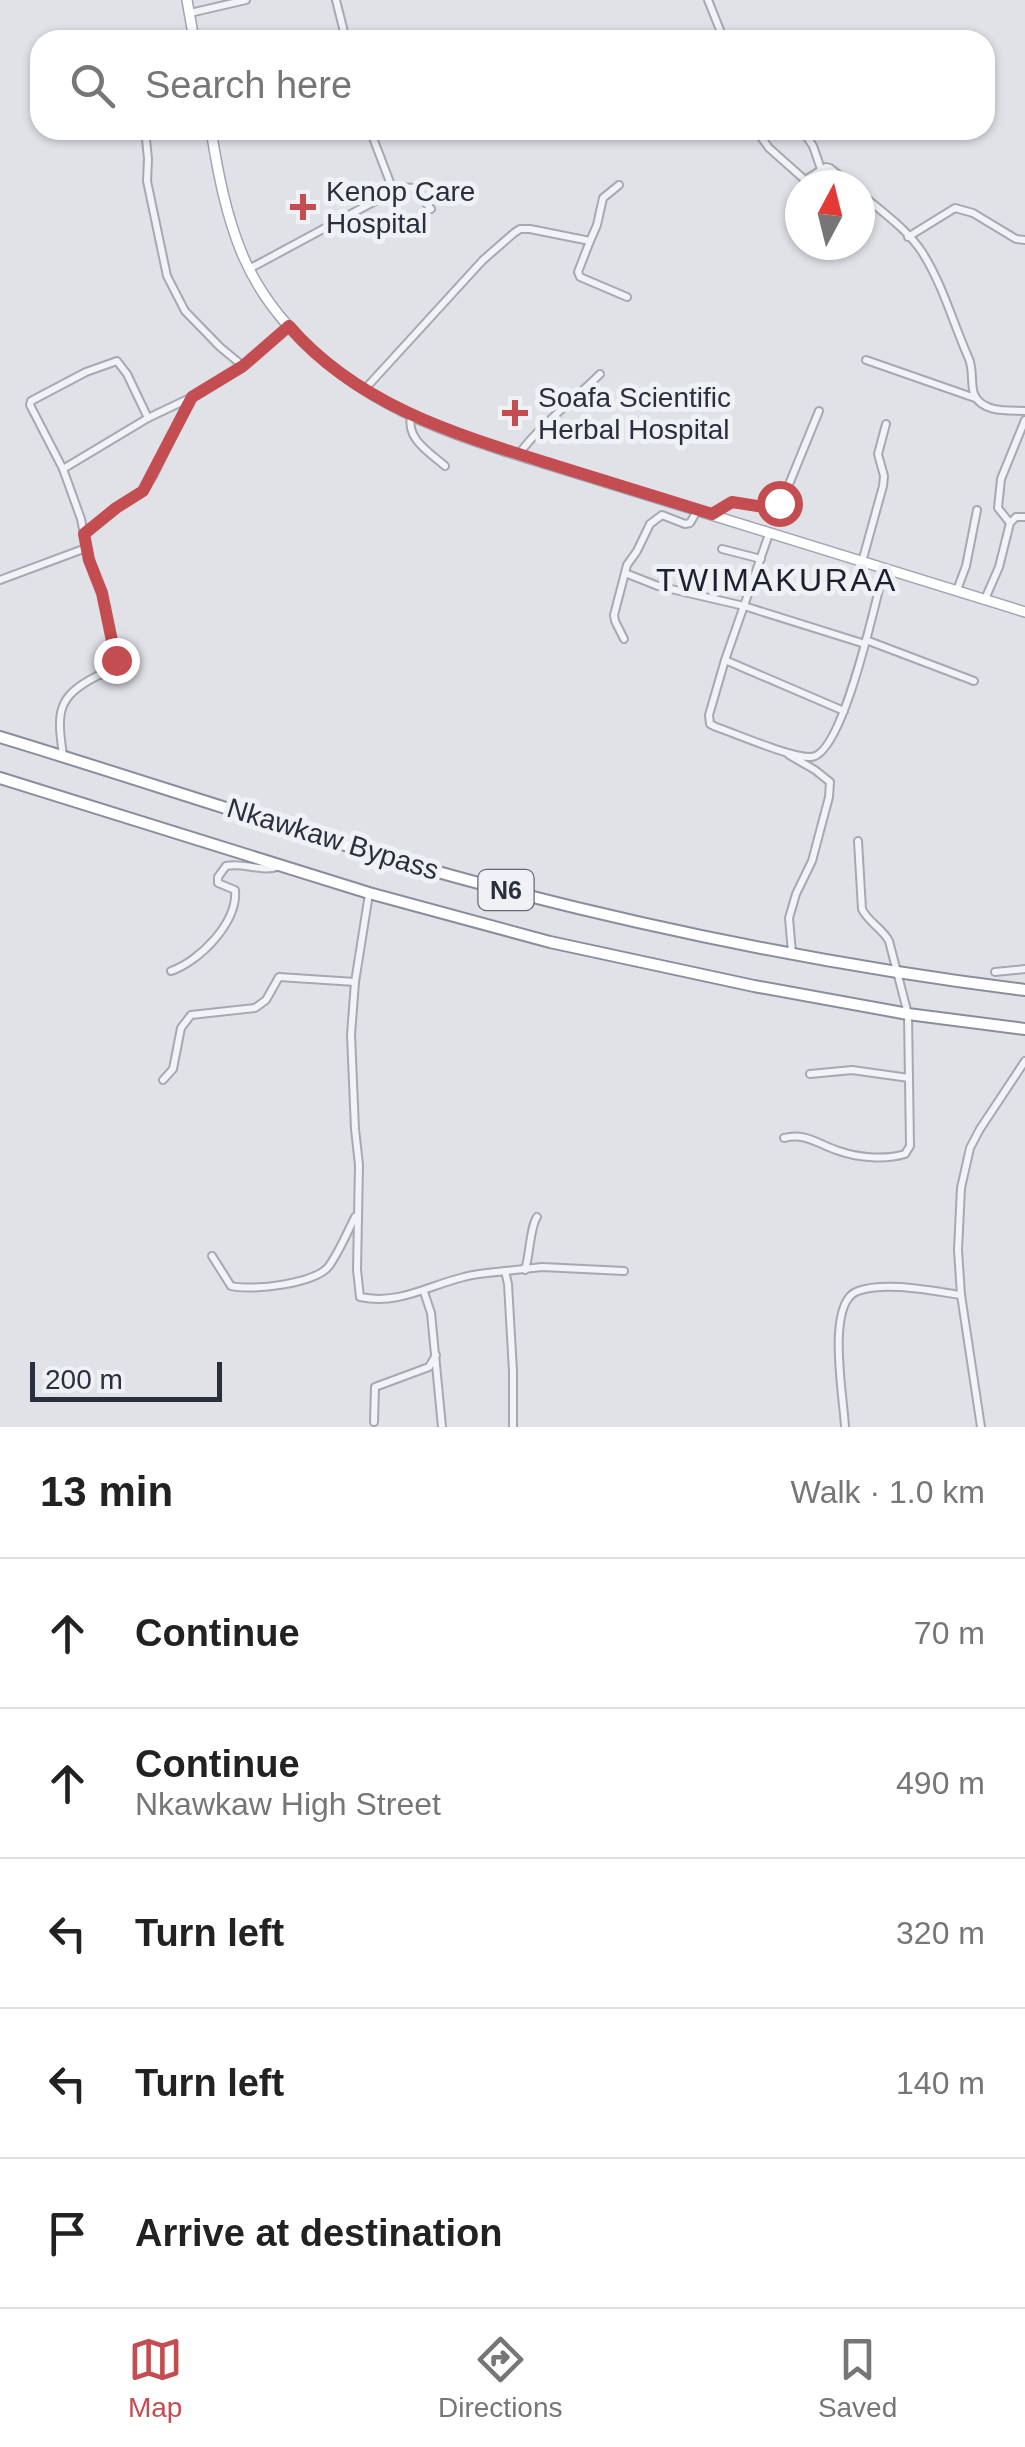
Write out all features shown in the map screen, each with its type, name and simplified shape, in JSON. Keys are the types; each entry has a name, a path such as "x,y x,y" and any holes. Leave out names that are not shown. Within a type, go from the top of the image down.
{"highway":[{"name":"Nkawkaw Bypass","path":"0,736 333,841 512,892 792,954 1025,990"},
{"name":"Nkawkaw Bypass","path":"0,778 369,893 550,942 754,986 1025,1030"}],"main road":[{"path":"187,0 193,30"},
{"path":"213,140 226,205 249,269 262,291 322,359 411,416 478,442 1025,612"}],"street":[{"path":"190,13 209,4 246,0"},
{"path":"336,0 344,30"},
{"path":"708,0 720,30"},
{"path":"146,140 147,182 166,271 185,311 243,366"},
{"path":"374,140 393,190"},
{"path":"763,140 805,180 821,169 832,170"},
{"path":"810,140 821,169"},
{"path":"619,185 602,198 597,226 578,272 580,277 627,296"},
{"path":"249,269 402,187 412,188 431,209"},
{"path":"875,205 897,223 922,253 951,310 971,364 976,398"},
{"path":"908,237 955,208 1025,240"},
{"path":"365,388 482,260 514,233 530,228 590,240"},
{"path":"64,470 243,366 289,326"},
{"path":"866,360 976,398 988,408 1025,412"},
{"path":"64,756 59,716 65,701 77,688 112,670 116,663 106,606 86,548 75,499 31,401 86,372 117,361 148,418"},
{"path":"519,454 538,430 600,374"},
{"path":"84,534 143,491 192,397"},
{"path":"712,514 732,502 764,507 779,503 819,411"},
{"path":"411,416 409,425 415,438 445,466"},
{"path":"1010,523 998,508 1001,479 1025,420"},
{"path":"862,562 883,486 878,454 886,424"},
{"path":"624,639 614,617 625,573 650,524 662,515 685,524 698,510"},
{"path":"957,592 978,510"},
{"path":"985,599 999,567 1010,523 1016,517 1025,517"},
{"path":"770,534 725,660 709,715 710,724 807,758 824,750 844,711 884,569"},
{"path":"0,580 86,548"},
{"path":"722,549 760,559"},
{"path":"625,573 665,588 744,606 866,642 974,681"},
{"path":"725,660 844,711"},
{"path":"778,748 830,782 812,861 789,918 792,954"},
{"path":"784,1138 803,1136 838,1151 883,1158 906,1154 910,1146 908,1014 889,941 862,909 858,840"},
{"path":"171,971 205,950 224,926 236,897 235,890 218,883 226,866 238,864 271,870 282,865"},
{"path":"369,893 355,982 351,1058 359,1165 360,1297 386,1300 424,1292 470,1275 505,1271 624,1271"},
{"path":"995,972 1025,968"},
{"path":"163,1080 173,1069 181,1028 191,1014 254,1008 266,1000 279,977 355,982"},
{"path":"981,1427 961,1295 958,1250 963,1172 980,1129 1025,1062"},
{"path":"810,1074 852,1070 909,1078"},
{"path":"212,1256 231,1286 244,1289 316,1276 328,1268 357,1215"},
{"path":"525,1270 532,1224 537,1217"},
{"path":"505,1271 513,1427"},
{"path":"845,1427 838,1356 840,1320 849,1297 857,1291 900,1286 961,1295"},
{"path":"424,1292 431,1312 442,1427"},
{"path":"374,1422 375,1387 429,1366 436,1354"}],"place":[{"name":"Kenop Care Hospital","path":"303,207"},
{"name":"Soafa Scientific Herbal Hospital","path":"515,413"}],"district":[{"name":"TWIMAKURAA","path":"777,580"}],"route":[{"path":"116,660 109,620 84,534 143,491 192,397 243,366 289,326 322,359 365,388 411,416 478,442 712,514 732,502 764,507 779,503"}]}
